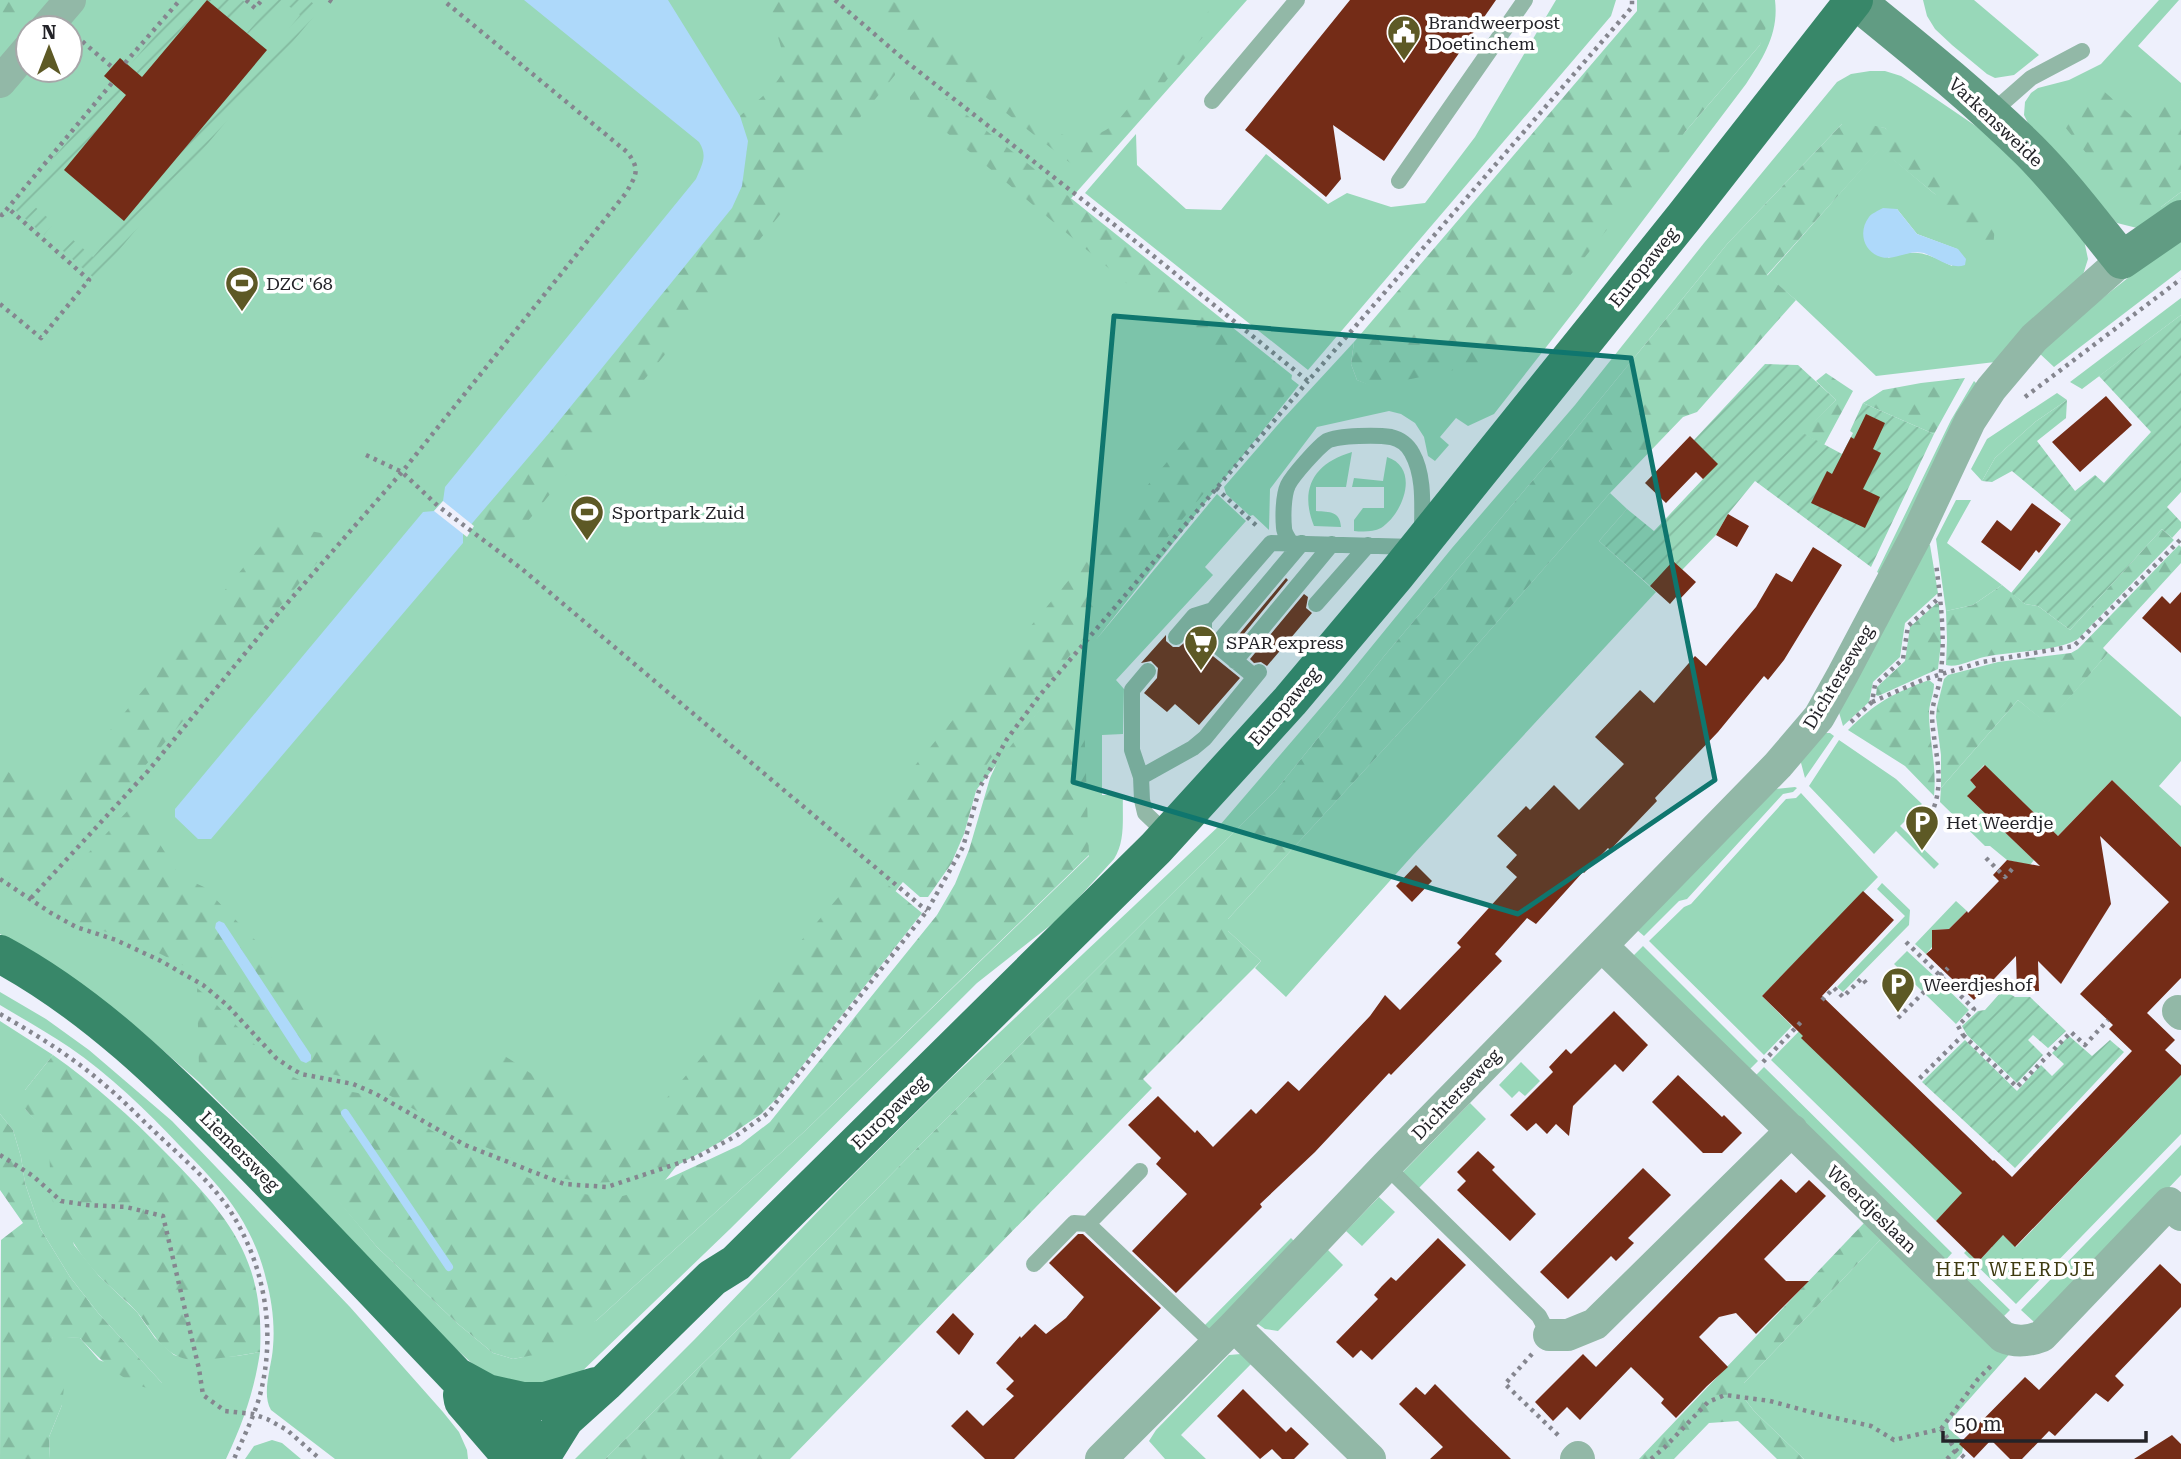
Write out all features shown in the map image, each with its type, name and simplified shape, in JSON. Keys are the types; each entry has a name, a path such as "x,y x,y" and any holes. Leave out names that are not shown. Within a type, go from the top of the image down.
{"main road":[{"name":"Europaweg","path":"532,1456 565,1419 712,1278 736,1263 1048,957 1168,835 1290,701 1675,227 1854,0"},
{"name":"Liemersweg","path":"0,954 101,1020 192,1102 471,1385 532,1456"},
{"name":"Europaweg","path":"532,1456 582,1434 725,1291 736,1263"},
{"path":"471,1385 523,1401 545,1401 605,1383"}],"street":[{"path":"58,14 70,0"},
{"name":"Varkensweide","path":"1854,0 1990,114 2045,168 2122,260"},
{"path":"0,82 14,66"},
{"name":"Dichterseweg","path":"1101,1459 1225,1335 1386,1166 1778,765 1819,717 1910,547 1970,421 1991,389 2034,338 2122,260 2181,219"},
{"name":"Weerdjeslaan","path":"1602,946 2003,1337"},
{"path":"1549,1335 1568,1335 1595,1324 1791,1130"},
{"path":"2003,1337 2022,1341 2042,1336 2177,1203"},
{"path":"1225,1335 1370,1459"}],"lane":[{"path":"1212,101 1297,0"},
{"path":"1398,181 1525,0"},
{"path":"1990,114 2031,78 2082,51"},
{"path":"1141,776 1193,748 1205,738 1257,675 1209,639 1204,630 1204,620 1271,542 1297,543 1368,545 1419,544 1421,483 1417,462 1411,450 1392,438 1339,437 1316,450 1288,486 1285,498 1284,531 1297,543"},
{"path":"1216,645 1297,543"},
{"path":"1235,661 1332,544"},
{"path":"1316,604 1368,545"},
{"path":"1176,637 1194,617 1210,611"},
{"path":"1147,671 1135,685 1130,699 1132,750 1141,776 1145,813 1168,835"},
{"path":"1386,1166 1539,1316 1549,1335"},
{"path":"1088,1224 1140,1171"},
{"path":"1034,1264 1074,1223 1088,1224 1225,1335"}],"path":[{"path":"125,63 180,0"},
{"path":"246,0 256,8 262,0"},
{"path":"32,898 148,771 275,617 402,472 626,193 636,174 634,162 627,152 443,0"},
{"path":"835,0 908,63 1308,381"},
{"path":"0,878 75,927 116,940 203,985 227,1005 276,1058 301,1074 353,1084 376,1094 465,1145 564,1184 607,1187 697,1157 736,1136 768,1113 927,911 963,847 980,787 1007,739 1040,695 1632,7 1632,0"},
{"path":"84,43 112,67"},
{"path":"0,214 8,208 112,83"},
{"path":"0,304 41,338 89,280 8,208"},
{"path":"2019,401 2181,279"},
{"path":"366,456 402,472 438,506 478,537 488,541 927,911"},
{"path":"1216,488 1269,537 1271,542"},
{"path":"1849,724 1872,702 1941,673 1982,662 2074,646 2181,539"},
{"path":"1934,550 1944,633 1941,673 1932,716 1937,751 1938,789 1934,807"},
{"path":"1872,702 1875,685 1903,659 1908,626 1940,597"},
{"path":"1986,858 2005,877 2014,867"},
{"path":"1906,942 1974,1009 1958,1026 1963,1035 2017,1087 2071,1032 2085,1045 2108,1020"},
{"path":"1898,1018 1948,968"},
{"path":"1822,1000 1834,988 1843,997 1862,978 1866,983"},
{"path":"0,1014 60,1051 106,1085 198,1172 226,1206 243,1235 261,1280 267,1343 263,1380 253,1414 233,1459"},
{"path":"1743,1083 1803,1020"},
{"path":"1917,1081 1963,1035"},
{"path":"0,1155 33,1176 61,1201 126,1207 163,1216 203,1395 225,1411 253,1414 287,1430 320,1459"},
{"path":"1549,1335 1506,1384 1573,1449 1578,1458"},
{"path":"1651,1459 1708,1402 1725,1395 1770,1401 1871,1426 1894,1440 1941,1429 1978,1379 1998,1358 2003,1337"},
{"path":"1941,1429 1966,1459"},
{"path":"1947,1459 1956,1450"}],"highlighted area":[{"path":"1114,316 1631,358 1715,780 1518,914 1073,782"}],"green space":[{"name":"Sportpark Zuid","path":"0,0 1247,0 1066,204 1299,385 1095,641 1217,494 1246,521 1205,567 1213,575 1116,680 1124,689 1123,734 1102,735 1102,795 1123,795 1123,828 1118,852 1061,917 977,983 730,1229 575,1378 546,1391 487,1377 443,1337 199,1082 141,1031 39,957 0,934","holes":["1048,700 1089,856 806,1130 597,1320 525,1356","313,1170 524,1356 513,1359 493,1353 458,1324 377,1247"]},
{"path":"0,0 37,0 25,14 14,14 14,27 0,43"},
{"path":"185,0 206,0 142,77 129,66"},
{"path":"207,0 242,0 249,5 234,23"},
{"path":"275,0 309,0 320,9 95,279 62,250 72,239 93,257 267,50 270,52 300,15 285,3 255,40 247,33"},
{"path":"764,0 815,0 894,65 895,75 509,544 509,552 472,524 732,208 748,141 740,116 775,84 782,73 783,57 778,36"},
{"path":"861,0 892,0 1048,129 1066,136 1082,138 1098,134 1115,124 1218,0 1236,0 1087,176"},
{"path":"1556,0 1616,0 1611,16 1308,370 1085,193 1136,134 1137,165 1186,209 1221,210 1266,154 1328,204 1347,193 1391,207 1425,203 1475,137"},
{"path":"1637,0 1765,0 1768,21 1760,45 1685,132 1509,352 1487,363 1373,387 1357,380 1351,364 1354,342 1637,11"},
{"path":"1765,0 1775,0 1775,23 1769,44 1753,74 1494,414 1468,426 1456,418 1440,437 1449,445 1435,461 1428,456 1424,437 1415,423 1401,414 1389,411 1317,427 1270,489 1269,530 1226,494 1224,487 1354,342 1351,364 1357,380 1373,386 1685,132 1760,45"},
{"path":"1923,0 1974,0 2039,55 2014,75 1995,78 1935,29 1927,16"},
{"path":"2159,0 2179,0 2138,46 2181,83 2181,101 2161,207 2181,192 2181,203 2137,228 2117,223 2029,125 2024,115 2025,102 2038,88 2069,80 2101,64"},
{"path":"1885,71 1901,76 2017,157 2084,240 2088,259 2081,281 1995,362 1876,376 1767,276 1880,148 1936,195 1885,128 1842,124 1728,243 1276,790 772,1296 605,1459 575,1459 947,1082 1220,825 1575,405 1837,82 1851,74","holes":["1897,209 1917,234 1957,249 1952,266 1921,253 1888,258"]},
{"path":"928,84 1292,375 1290,389 1019,717 981,773 964,834 951,864 928,897 920,897 854,839 1235,380 1234,373 910,102 910,97 919,85"},
{"path":"115,85 126,95 34,206 54,223 44,235 12,207"},
{"path":"2098,86 2136,120 2165,88 2179,103 2181,101 2181,192 2161,207 2127,203 2060,121"},
{"path":"1862,123 1885,128 1995,225 1993,249 1936,195 1880,149 1767,275 1796,300 1697,412 1683,417 1610,493 1429,700 1228,919 1228,931 1261,961 1143,1079 1152,1088 790,1459 605,1459 772,1296 1276,790 1728,243 1842,124"},
{"path":"2181,236 2181,270 2054,367 2038,352 2062,330"},
{"path":"2181,298 2181,315 2082,389 2070,382"},
{"path":"2181,315 2181,492 2167,507 2181,522 2181,528 2172,538 2162,529 2070,630 2038,606 2025,604 2011,593 2071,520 2012,471 1992,482 1982,481 1995,458 2035,422 2067,400 2066,418 2037,441 2075,491 2095,475 2104,483 2151,432 2099,376"},
{"path":"1765,364 1798,365 1836,400 1803,433 1842,454 1853,433 1850,431 1863,403 1934,434 1871,567 1755,481 1728,514 1716,535 1682,570 1650,586 1599,541 1627,509 1654,531 1703,479 1694,440"},
{"path":"1826,373 1853,391 1824,445 1802,433 1836,400 1816,381"},
{"path":"1965,378 1934,434 1863,403 1883,390"},
{"path":"1974,381 1978,385 1882,575 1877,572 1951,420"},
{"path":"2057,393 2067,400 2035,422 1995,458 1982,481 1971,469 1987,439"},
{"path":"1352,452 1346,487 1316,487 1316,511 1336,515 1341,527 1314,526 1308,500 1313,479 1328,463"},
{"path":"1387,457 1397,463 1406,480 1402,502 1381,528 1354,531 1354,520 1363,508 1384,508 1384,487 1352,487 1354,478 1383,481"},
{"path":"1610,493 1627,509 1599,541 1656,592 1286,997 1255,968 1261,961 1228,931 1228,919 1429,700"},
{"path":"1956,500 1971,500 1947,543 2002,585 1973,605 1946,611 1936,539"},
{"path":"278,525 326,534 331,546 79,844 34,883 20,883 0,871 0,765 49,805"},
{"path":"2162,529 2174,540 2078,639 2033,651 1984,657 1960,665 1946,665 1946,611 1973,605 2002,585 2025,604 2038,606 2070,630"},
{"path":"1926,543 1930,545 1938,593 1905,623 1900,657 1873,682 1869,702 1843,726 1838,709"},
{"path":"2179,545 2181,563 2103,648 2108,653 2047,724 2018,700 1941,788 1941,755 1936,717 1944,679 1948,675 1998,662 2071,653 2078,649"},
{"path":"1937,603 1941,643 1938,669 1876,695 1877,687 1905,661 1910,627"},
{"path":"2108,653 2181,717 2181,761 2159,786 2181,806 2181,847 2112,780 2058,836 1984,765 1970,780 1976,787 1968,797 2034,860 2030,865 2007,860 1990,846 1985,846 1940,802 1941,788 2018,700 2047,723"},
{"path":"1929,680 1934,684 1929,711 1934,796 1905,766 1848,730 1885,700"},
{"path":"1048,699 1084,718 1089,855 806,1130 597,1320 554,1351 513,1359 493,1353 458,1324 377,1247 308,1166 199,1069 197,988 214,1002 276,1067 308,1084 358,1093 384,1103 493,1166 571,1192 619,1197 644,1190 740,1145 770,1122 937,915 955,884 969,850 997,763"},
{"path":"1820,733 1834,736 1805,778 1800,759"},
{"path":"1839,740 1896,779 1922,804 1900,826 1939,864 1934,869 1896,831 1874,854 1809,786"},
{"path":"1797,788 1793,792 1783,794 1687,899 1679,901 1644,936 1637,930 1775,789"},
{"path":"1801,793 1878,877 1762,996 1792,1026 1764,1055 1649,941 1684,907 1691,904 1786,799 1796,798"},
{"path":"132,806 147,824 180,876 204,887 352,1041 378,1027 460,1099 499,1052 630,1141 865,866 922,913 777,1098 761,1114 720,1142 678,1165 642,1178 589,1183 560,1178 466,1139 366,1082 305,1068 284,1056 208,978 131,939 79,924 60,913 52,900 53,891"},
{"path":"1882,883 1910,910 1909,925 1843,992 1837,987 1905,916 1877,889"},
{"path":"1956,901 1967,911 1949,929 1932,930 1932,947 1926,954 1915,944"},
{"path":"1643,946 1758,1061 1747,1072 1632,957"},
{"path":"1907,951 1935,977 1922,991 1894,964"},
{"path":"1939,981 1969,1010 1956,1024 1926,995"},
{"path":"2003,990 2015,997 2030,997 2066,1031 2048,1048 2033,1035 2028,1040 2043,1055 2017,1083 1967,1035 1962,1026 1978,1011 1985,1010"},
{"path":"0,992 46,1019 89,1050 172,1121 350,1307 443,1412 459,1432 468,1459 335,1459 271,1410 267,1388 274,1339 271,1304 258,1254 239,1215 204,1170 154,1119 99,1069 69,1047 0,1005"},
{"path":"0,1021 53,1055 25,1090 25,1109 38,1123 48,1142 74,1245 99,1276 137,1312 155,1338 174,1355 188,1359 260,1352 247,1407 226,1459 50,1459 49,1437 62,1405 43,1362 53,1336 80,1338 99,1360 162,1383 99,1314 70,1277 40,1228 25,1183 13,1130 0,1114"},
{"path":"1807,1023 1963,1194 1936,1221 1771,1060"},
{"path":"2069,1036 2092,1056 2110,1040 2124,1052 2015,1168 1922,1082 1965,1040 2017,1091 2041,1065 2052,1076 2064,1064 2052,1053"},
{"path":"53,1055 98,1089 139,1127 208,1197 224,1219 249,1264 260,1319 260,1352 202,1360 186,1359 170,1352 137,1312 94,1270 72,1241 50,1194 50,1161 45,1137 25,1109 25,1090"},
{"path":"1521,1062 1540,1081 1525,1096 1519,1091 1512,1098 1499,1085"},
{"path":"1764,1067 1952,1253 1943,1263 1754,1077"},
{"path":"2181,1075 2181,1134 2016,1304 1964,1253 1967,1250 1979,1261 1992,1247 1992,1225 2016,1247"},
{"path":"1470,1103 1486,1119 1418,1189 1402,1173"},
{"path":"0,1114 13,1130 25,1183 40,1228 70,1277 99,1314 162,1383 162,1391 138,1385 107,1365 80,1338 53,1337 44,1362 64,1387 62,1405 49,1437 50,1459 0,1459 1,1240 23,1223 0,1190"},
{"path":"2181,1145 2181,1175 2043,1320 2035,1323 2021,1310"},
{"path":"1379,1197 1395,1212 1362,1246 1346,1231"},
{"path":"1865,1222 1881,1239 1744,1383 1744,1398 1754,1411 1804,1459 1777,1459 1738,1421 1709,1423 1674,1459 1639,1459"},
{"path":"1291,1238 1295,1242 1208,1331 1203,1327"},
{"path":"1881,1239 2014,1349 1948,1423 1949,1429 1964,1442 1962,1453 1956,1459 1804,1459 1754,1411 1744,1398 1744,1383"},
{"path":"1327,1249 1343,1265 1278,1331 1265,1329 1255,1322"},
{"path":"1966,1267 2010,1310 2001,1319 1957,1276"},
{"path":"1241,1354 1253,1362 1181,1435 1206,1459 1165,1459 1149,1441 1156,1430 1229,1355"},
{"path":"272,1440 282,1443 301,1459 245,1459 254,1446"}],"water":[{"path":"524,0 668,0 740,116 748,141 742,186 732,208 550,432 463,534 463,543 211,839 198,839 175,817 175,809 423,512 434,511 443,501 445,487 696,179 700,169 704,156 699,142"},
{"path":"1883,208 1897,209 1917,234 1958,249 1966,259 1965,265 1949,265 1918,252 1886,258 1870,251 1864,240 1864,228 1870,216"},
{"path":"219,921 224,923 311,1055 311,1060 306,1063 301,1061 215,928"}],"pier":[{"path":"443,501 474,526 467,537 434,511"}],"building":[{"path":"207,0 267,50 124,221 64,170 126,95 104,76 120,58 142,77"},
{"path":"1350,0 1496,0 1384,161 1333,125 1341,179 1326,197 1245,130"},
{"path":"2106,396 2132,425 2080,472 2052,442"},
{"path":"1866,414 1885,423 1873,449 1881,453 1863,489 1880,497 1865,528 1811,503 1827,471 1832,474"},
{"path":"1690,436 1718,464 1703,479 1696,472 1666,503 1645,483"},
{"path":"2032,503 2061,524 2039,553 2036,550 2020,571 1981,542 1997,520 2011,531"},
{"path":"1728,514 1749,526 1737,547 1716,535"},
{"path":"1813,547 1842,565 1784,660 1768,680 1764,676 1718,732 1655,798 1657,801 1610,850 1608,848 1583,872 1536,924 1527,918 1495,954 1502,961 1391,1075 1389,1073 1315,1152 1260,1204 1262,1207 1176,1293 1132,1251 1187,1194 1156,1164 1161,1158 1128,1125 1158,1096 1213,1147 1251,1109 1256,1114 1288,1081 1299,1091 1370,1016 1385,995 1400,1010 1461,947 1457,943 1517,877 1506,867 1517,855 1497,836 1526,806 1530,810 1554,785 1579,810 1624,764 1595,737 1640,690 1654,703 1695,656 1706,666 1756,607 1776,573 1792,582"},
{"path":"1673,561 1696,582 1679,600 1676,597 1670,604 1650,586"},
{"path":"1286,578 1288,580 1234,646 1231,644"},
{"path":"2181,592 2181,653 2142,618 2162,596 2170,604"},
{"path":"1304,594 1308,597 1306,608 1312,613 1267,666 1261,662 1254,663 1250,659"},
{"path":"1166,635 1166,641 1173,647 1184,643 1197,654 1203,648 1240,678 1199,725 1175,704 1167,712 1144,693 1157,678 1158,668 1151,661 1141,663"},
{"path":"1985,765 2058,836 2112,780 2181,847 2181,978 2147,1013 2175,1040 2165,1050 2181,1065 2181,1075 2015,1247 2003,1235 1978,1262 1936,1221 1962,1193 1801,1038 1803,1036 1762,996 1863,891 1894,920 1822,996 2012,1177 2132,1051 2109,1029 2113,1025 2080,994 2169,902 2100,836 2111,904 2061,984 2038,961 2039,991 2017,991 2016,956 1974,1000 1926,954 1932,949 1932,930 1949,929 1967,911 1968,913 1999,881 1993,875 2007,860 2040,866 1967,796 1976,787 1970,780"},
{"path":"1416,865 1432,881 1412,902 1396,886"},
{"path":"1614,1011 1648,1045 1623,1072 1615,1064 1573,1106 1569,1136 1556,1124 1547,1134 1536,1123 1527,1131 1510,1115 1553,1072 1549,1067 1566,1049 1571,1054"},
{"path":"1678,1075 1742,1133 1722,1153 1703,1153 1652,1102"},
{"path":"1478,1151 1495,1167 1492,1170 1536,1214 1510,1241 1457,1190 1466,1181 1457,1172"},
{"path":"1643,1168 1671,1195 1628,1238 1634,1243 1616,1261 1611,1256 1568,1299 1540,1272"},
{"path":"1781,1179 1796,1193 1809,1180 1826,1196 1764,1259 1786,1281 1809,1281 1756,1334 1736,1313 1719,1317 1699,1337 1728,1367 1676,1418 1661,1403 1664,1399 1631,1367 1580,1420 1567,1407 1553,1421 1535,1402 1583,1354 1596,1367"},
{"path":"1078,1234 1083,1234 1161,1308 1014,1459 985,1459 951,1426 967,1410 983,1426 1014,1396 1006,1389 1014,1381 996,1363 1020,1336 1021,1338 1035,1324 1046,1334 1066,1318 1084,1297 1049,1263"},
{"path":"1438,1238 1466,1265 1372,1360 1361,1350 1353,1358 1336,1342 1378,1299 1374,1295 1382,1286 1391,1277 1396,1281"},
{"path":"2160,1264 2181,1284 2181,1307 2115,1376 2124,1385 2108,1402 2096,1393 2055,1436 2049,1431 2022,1459 2010,1459 1991,1440 1974,1458 1959,1444 2025,1377 2039,1390"},
{"path":"953,1313 974,1334 959,1355 936,1332"},
{"path":"1435,1384 1511,1459 1430,1459 1443,1447 1399,1404 1416,1387 1425,1395"},
{"path":"1243,1389 1286,1432 1291,1427 1309,1444 1294,1459 1282,1459 1272,1449 1260,1459 1217,1416"},
{"path":"2172,1435 2181,1444 2181,1459 2134,1459"}],"waterway":[{"path":"345,1113 449,1267"}],"place":[{"name":"Brandweerpost Doetinchem","path":"1404,62"},
{"name":"DZC '68","path":"242,313"},
{"name":"Sportpark Zuid","path":"587,542"},
{"name":"SPAR express","path":"1201,672"},
{"name":"Het Weerdje","path":"1922,852"},
{"name":"Weerdjeshof","path":"1898,1014"}],"district":[{"name":"HET WEERDJE","path":"2016,1269"}]}
